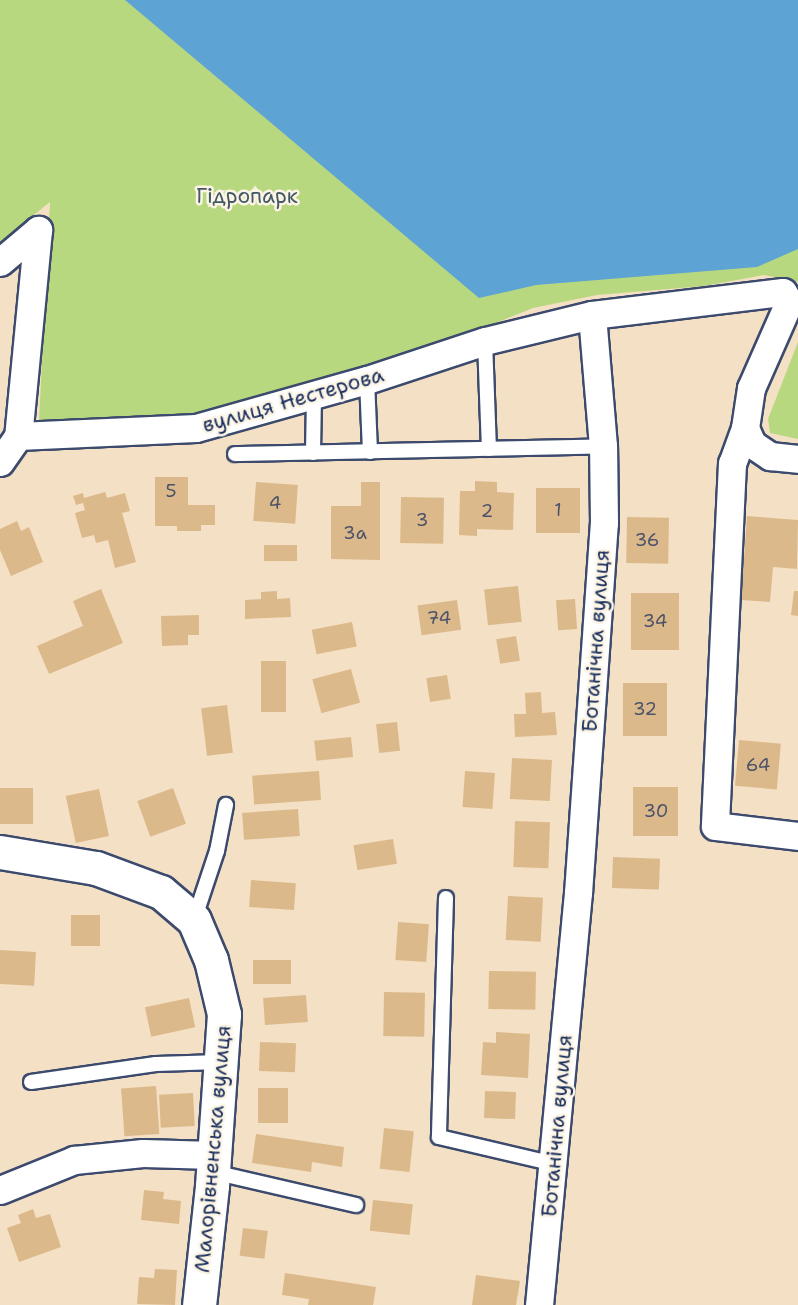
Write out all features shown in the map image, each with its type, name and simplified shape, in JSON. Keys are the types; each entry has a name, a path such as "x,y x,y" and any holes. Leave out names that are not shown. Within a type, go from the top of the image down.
{"street":[{"path":"0,262 38,230 18,436 0,462"},
{"path":"592,315 783,292 789,302 751,388 745,428 732,463 715,826 798,836"},
{"name":"вулиця Нестерова","path":"18,436 196,428 367,380 485,341 592,315"},
{"name":"Ботанічна вулиця","path":"539,1305 554,1164 596,665 604,523 603,446 592,315"},
{"path":"745,428 752,444 770,456 798,459"},
{"name":"Малорівненська вулиця","path":"0,852 96,868 161,892 194,920 211,960 224,1014 214,1164 199,1305"},
{"path":"0,1190 74,1160 143,1153 214,1164"}],"lane":[{"path":"485,341 489,449"},
{"path":"367,380 370,452"},
{"path":"313,453 314,394"},
{"path":"235,454 603,446"},
{"path":"194,920 217,851 226,805"},
{"path":"446,898 439,1137 554,1164"},
{"path":"31,1082 156,1064 220,1062"},
{"path":"214,1164 356,1205"}],"green space":[{"name":"Гідропарк","path":"0,0 798,0 798,282 764,275 704,286 597,295 533,308 468,334 198,416 39,421 50,202 0,242"},
{"path":"798,342 798,439 770,433 768,419"}],"water":[{"path":"125,0 798,0 798,249 757,267 536,285 479,298"}],"building":[{"path":"155,477 188,477 188,505 215,505 215,525 201,525 201,531 177,531 177,526 155,526"},
{"path":"475,481 497,482 497,492 514,493 513,530 477,529 477,536 459,535 460,491 475,491"},
{"path":"256,482 298,485 295,524 253,521"},
{"path":"361,482 380,482 380,560 331,559 331,506 361,506"},
{"path":"536,488 580,488 580,533 536,533"},
{"path":"105,492 107,498 125,493 130,511 122,513 136,562 115,568 108,540 96,543 94,535 82,538 75,513 85,510 83,503 76,505 73,496 83,493 84,498"},
{"path":"401,497 444,498 443,544 400,543"},
{"path":"747,516 798,520 797,569 773,567 770,602 741,600"},
{"path":"627,517 669,518 668,564 626,563"},
{"path":"17,521 21,531 29,527 43,562 11,576 0,550 0,529"},
{"path":"264,545 297,545 297,561 264,561"},
{"path":"518,586 522,622 488,625 484,590"},
{"path":"101,589 123,643 49,674 37,646 83,626 73,601"},
{"path":"277,591 277,599 290,598 291,617 245,619 245,600 261,599 261,592"},
{"path":"794,591 798,591 798,616 791,615"},
{"path":"631,593 679,593 679,650 631,650"},
{"path":"575,599 577,629 558,630 556,600"},
{"path":"457,600 461,630 422,635 417,606"},
{"path":"199,615 199,635 188,635 188,645 162,646 161,616"},
{"path":"352,622 357,647 317,654 312,630"},
{"path":"516,636 520,661 500,664 496,639"},
{"path":"261,661 286,661 286,712 261,712"},
{"path":"351,669 360,703 321,713 312,679"},
{"path":"447,675 451,699 430,702 426,678"},
{"path":"623,683 667,683 667,736 623,736"},
{"path":"541,692 542,713 555,712 557,735 515,737 514,714 526,714 525,693"},
{"path":"227,705 233,753 207,756 201,708"},
{"path":"397,722 400,751 379,753 376,724"},
{"path":"351,737 353,757 316,761 314,741"},
{"path":"739,740 781,744 777,789 735,786"},
{"path":"512,758 552,760 550,801 510,799"},
{"path":"319,771 321,800 254,805 252,776"},
{"path":"465,771 495,773 492,809 462,807"},
{"path":"633,787 678,787 678,836 633,836"},
{"path":"0,788 33,788 33,824 0,824"},
{"path":"173,788 186,824 150,837 137,801"},
{"path":"99,789 109,836 76,843 66,796"},
{"path":"298,809 300,836 244,840 242,813"},
{"path":"515,821 550,822 548,868 513,867"},
{"path":"393,839 397,864 357,870 353,845"},
{"path":"613,857 660,859 659,890 612,888"},
{"path":"251,880 296,883 294,910 249,907"},
{"path":"508,896 543,898 541,942 506,940"},
{"path":"71,915 100,915 100,946 71,946"},
{"path":"398,922 429,924 426,962 395,960"},
{"path":"0,950 36,952 34,986 0,984"},
{"path":"253,960 291,960 291,984 253,984"},
{"path":"489,971 536,972 535,1010 488,1009"},
{"path":"384,992 425,993 424,1037 383,1036"},
{"path":"306,995 308,1022 265,1025 263,998"},
{"path":"189,998 195,1027 151,1037 145,1007"},
{"path":"496,1032 530,1034 528,1078 481,1075 483,1042 496,1043"},
{"path":"260,1042 296,1043 295,1072 259,1071"},
{"path":"156,1086 159,1134 124,1136 121,1088"},
{"path":"258,1088 288,1088 288,1123 258,1123"},
{"path":"485,1091 516,1092 515,1119 484,1118"},
{"path":"193,1093 195,1126 161,1128 159,1095"},
{"path":"384,1128 414,1131 410,1172 380,1169"},
{"path":"256,1134 344,1147 342,1167 312,1162 311,1172 252,1163"},
{"path":"144,1190 164,1192 163,1199 181,1201 179,1224 141,1220"},
{"path":"373,1200 413,1204 410,1235 370,1231"},
{"path":"33,1209 36,1218 50,1214 61,1247 19,1262 7,1228 21,1223 18,1215"},
{"path":"243,1228 268,1231 264,1259 240,1256"},
{"path":"155,1269 177,1270 175,1305 137,1304 139,1277 154,1278"},
{"path":"285,1273 376,1287 373,1305 308,1305 309,1299 282,1295"},
{"path":"476,1275 520,1281 516,1305 472,1305"}]}
